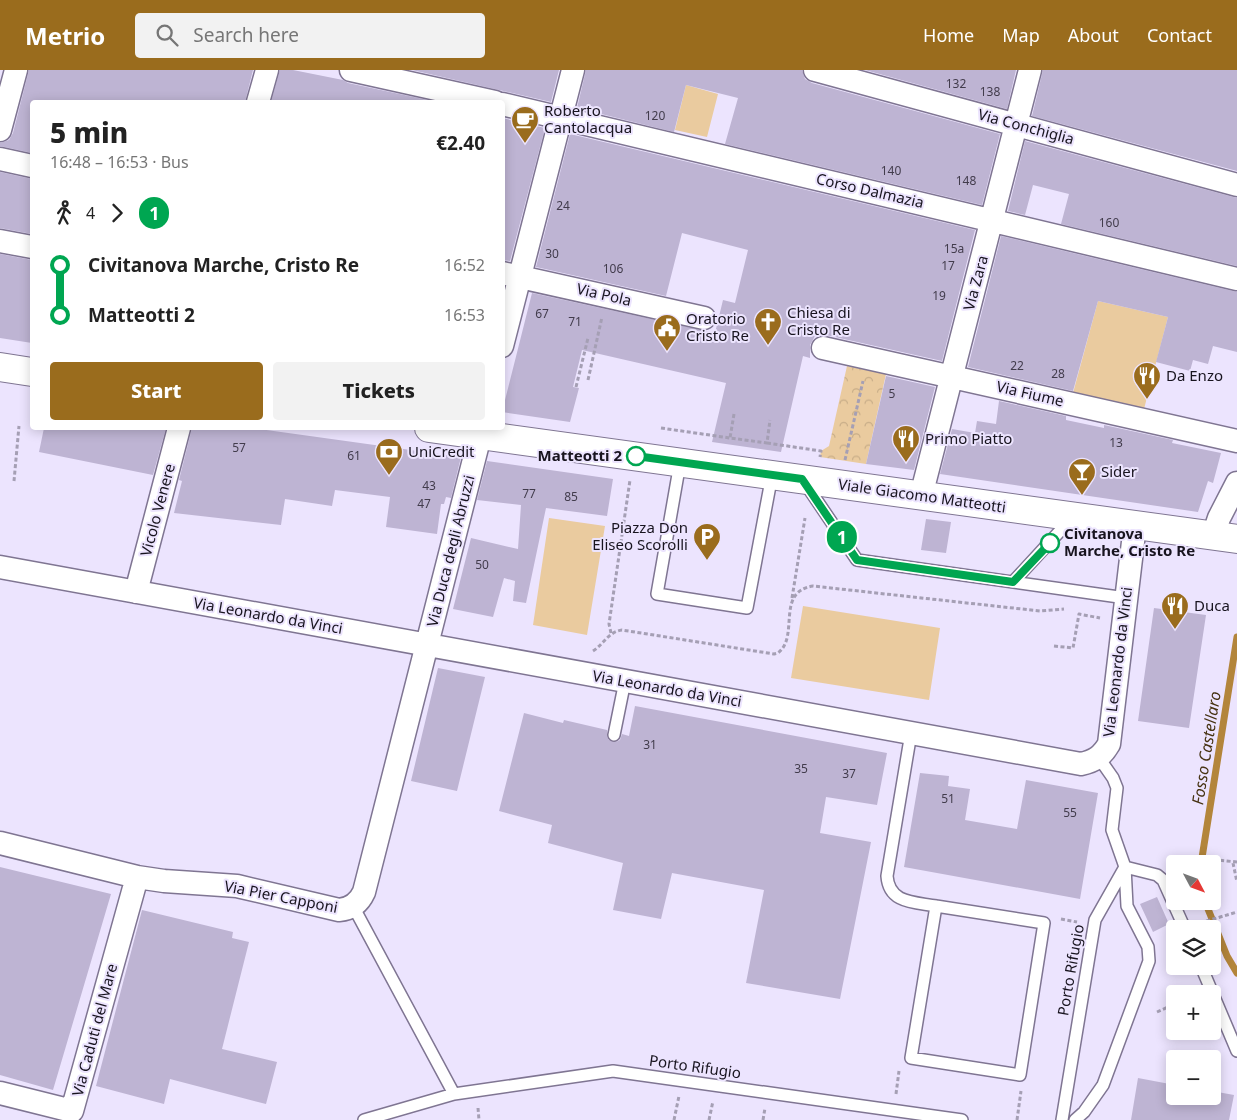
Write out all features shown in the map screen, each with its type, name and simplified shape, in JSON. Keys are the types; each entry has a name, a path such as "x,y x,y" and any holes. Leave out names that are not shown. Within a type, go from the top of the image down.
{"street":[{"path":"0,130 16,70"},
{"path":"259,100 267,70"},
{"path":"351,70 486,100"},
{"path":"505,327 511,275 573,70"},
{"name":"Via Conchiglia","path":"815,70 1237,185"},
{"name":"Via Zara","path":"921,496 1030,70"},
{"name":"Corso Dalmazia","path":"505,105 1237,278"},
{"path":"0,159 30,166"},
{"path":"0,241 30,248"},
{"name":"Via Pola","path":"511,275 704,318"},
{"name":"Via Fiume","path":"823,348 1237,441"},
{"path":"0,367 30,372"},
{"name":"Vicolo Venere","path":"136,592 178,430"},
{"name":"Viale Giacomo Matteotti","path":"464,430 921,496 1225,537"},
{"name":"Via Duca degli Abruzzi","path":"427,645 481,431"},
{"path":"1225,537 1219,518 1237,483"},
{"name":"Via Leonardo da Vinci","path":"0,567 1081,764 1099,758 1105,752 1108,744 1134,525"},
{"name":"Via Pier Capponi","path":"0,842 137,877 164,881 237,886 339,910 353,906 364,892 427,645"},
{"name":"Via Caduti del Mare","path":"0,1093 76,1116 137,877"}],"lane":[{"path":"680,462 657,594 748,608 772,475"},
{"path":"802,479 857,560 1126,598"},
{"path":"1013,582 1074,517"},
{"path":"614,735 625,681"},
{"path":"912,733 887,876 888,885 897,897 903,900 1044,923 1020,1076 911,1058 936,906"},
{"path":"1075,1120 1084,1112 1103,1085 1149,961 1148,947 1127,906 1125,867 1112,830 1117,788 1113,778 1099,758"},
{"path":"1125,867 1157,875 1163,880 1186,920"},
{"name":"Porto Rifugio","path":"1062,1120 1095,920 1125,867"},
{"path":"353,906 454,1094"},
{"path":"1205,975 1237,1051"},
{"name":"Porto Rifugio","path":"364,1120 454,1094 613,1071 962,1120"}],"path":[{"path":"588,380 607,296"},
{"path":"576,387 588,338"},
{"path":"844,464 868,358"},
{"path":"730,438 734,414"},
{"path":"767,443 770,420"},
{"path":"14,481 19,426"},
{"path":"660,428 821,451"},
{"path":"611,633 608,624 631,477"},
{"path":"591,651 601,645 611,633 622,630 774,654 778,653 785,645 805,518"},
{"path":"792,598 801,589 812,586 1040,611 1066,608"},
{"path":"1054,646 1073,648 1079,614 1105,618"},
{"path":"1221,862 1235,862 1237,882"},
{"path":"1209,920 1237,912"},
{"path":"1044,923 1053,918 1094,925"},
{"path":"1157,1012 1166,1008"},
{"path":"893,1110 900,1066 911,1058"},
{"path":"1017,1120 1021,1085 1020,1076"},
{"path":"674,1120 682,1081"}],"green space":[{"path":"686,85 718,94 707,137 675,130"},
{"path":"1098,301 1168,317 1144,409 1073,393"},
{"path":"847,366 886,374 866,464 820,457 821,451 829,446"},
{"path":"549,518 605,526 587,635 533,625"},
{"path":"803,606 940,628 929,700 791,678"}],"building":[{"path":"29,70 253,70 246,100 30,100 30,153 0,146 0,143 9,140 13,133"},
{"path":"280,70 293,70 428,100 272,100"},
{"path":"412,70 559,70 551,102"},
{"path":"586,70 802,70 805,79 812,83 1000,134 982,205 725,144 738,98 686,85 674,132 577,108"},
{"path":"865,70 1016,70 1007,109"},
{"path":"1043,70 1237,70 1237,171 1032,116"},
{"path":"505,119 545,128 510,261 505,260"},
{"path":"570,134 975,230 942,361 826,335 815,336 810,345 810,358 803,356 781,452 712,442 726,383 582,350 573,387 579,388 570,422 505,412 505,400 532,293 715,333 723,300 735,303 748,250 682,233 666,296 536,267"},
{"path":"1025,141 1237,198 1237,266 1061,224 1069,194 1033,185 1025,215 1008,211"},
{"path":"0,172 30,179 30,234 0,228"},
{"path":"1001,236 1237,292 1237,352 1213,346 1208,364 1193,360 1190,371 1156,362 1168,317 1098,301 1073,391 968,367"},
{"path":"0,254 30,260 30,343 0,338"},
{"path":"886,376 935,387 914,470 866,464"},
{"path":"999,401 1066,416 1066,420 1104,428 1104,425 1173,440 1172,443 1221,453 1213,483 1208,481 1198,512 940,474 952,429 975,433 977,421 996,424"},
{"path":"44,430 165,430 153,475 39,452"},
{"path":"192,430 266,430 461,457 451,498 446,497 444,504 441,504 437,534 386,527 390,497 335,490 332,506 285,499 281,525 174,513 182,481 179,480"},
{"path":"487,461 613,479 607,516 546,508 526,603 513,601 515,581 504,578 493,617 453,609 471,538 518,549 521,505 477,500"},
{"path":"926,519 951,522 946,553 921,550"},
{"path":"1154,608 1206,615 1189,728 1138,721"},
{"path":"438,668 485,677 457,791 411,781"},
{"path":"635,706 887,753 877,805 826,797 820,833 871,842 840,999 746,983 764,890 672,873 661,919 613,910 623,863 548,843 552,825 499,811 524,713 563,723 564,720 607,730 609,740 616,742 620,740 622,734 629,736"},
{"path":"920,773 949,776 948,786 970,789 965,820 1017,829 1026,780 1098,793 1080,899 904,867"},
{"path":"0,867 111,894 53,1090 0,1075"},
{"path":"1157,897 1167,920 1166,926 1153,932 1140,904"},
{"path":"142,910 233,932 232,938 249,942 222,1049 277,1062 266,1104 170,1079 164,1104 96,1086"},
{"path":"1138,1078 1166,1083 1166,1105 1221,1105 1221,1093 1234,1095 1229,1120 1131,1120"}],"waterway":[{"name":"Fosso Castellaro","path":"1202,855 1237,637"},
{"name":"Fosso Castellaro","path":"1208,910 1227,956 1237,973"}],"bus line":[{"name":"1","path":"636,456 802,479 857,560 1013,582 1050,543"}],"place":[{"name":"Roberto Cantolacqua","path":"525,144"},
{"name":"Chiesa di Cristo Re","path":"768,346"},
{"name":"Oratorio Cristo Re","path":"667,352"},
{"name":"Da Enzo","path":"1147,400"},
{"name":"Matteotti 2","path":"636,456"},
{"name":"Primo Piatto","path":"906,463"},
{"name":"UniCredit","path":"389,476"},
{"name":"Sider","path":"1082,496"},
{"name":"Civitanova Marche, Cristo Re","path":"1050,543"},
{"name":"Piazza Don Eliseo Scorolli","path":"707,561"},
{"name":"Duca","path":"1175,630"}]}
